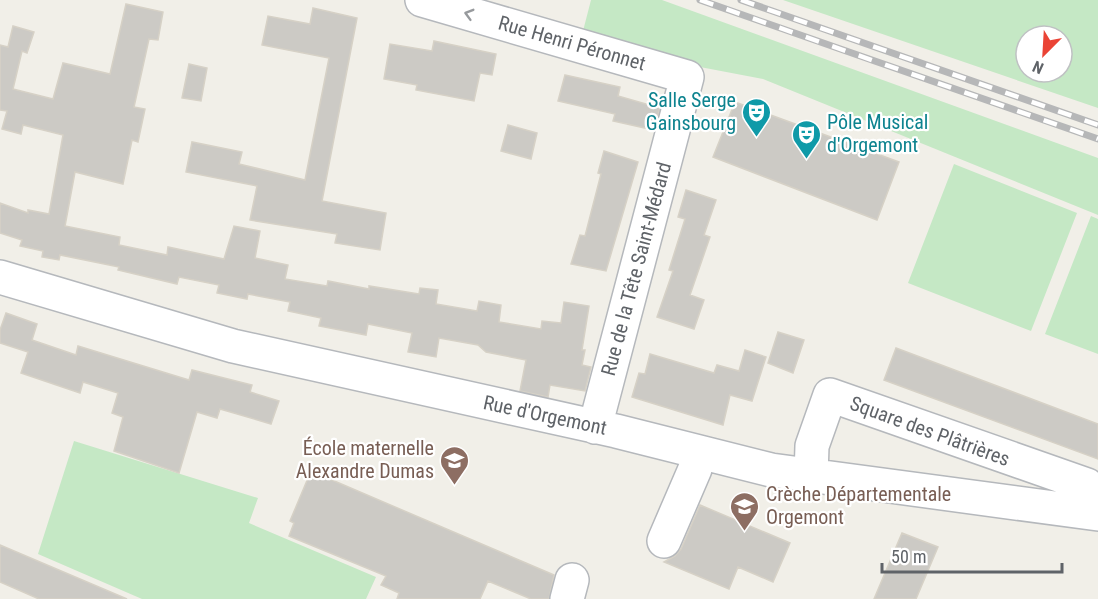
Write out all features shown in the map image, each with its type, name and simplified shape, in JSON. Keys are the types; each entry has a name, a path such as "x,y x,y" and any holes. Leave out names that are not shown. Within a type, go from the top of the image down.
{"street":[{"name":"Rue Henri Péronnet","path":"422,0 687,77"},
{"name":"Rue de la Tête Saint-Médard","path":"595,427 687,77"},
{"name":"Rue d'Orgemont","path":"0,277 233,346 595,427 771,470 1098,514"},
{"name":"Square des Plâtrières","path":"811,476 812,446 830,395 1087,485 1098,508"},
{"path":"664,541 695,469 698,452"}],"green space":[{"path":"591,0 662,0 1098,158 1098,215 763,79 700,67 583,31"},
{"path":"783,0 1098,0 1098,108 1028,84 1074,84 1074,24 1014,24 1014,79"},
{"path":"954,164 1077,213 1031,331 908,283"},
{"path":"1091,216 1098,219 1098,354 1045,334"},
{"path":"74,441 258,498 249,523 376,577 366,599 142,599 38,554"}],"building":[{"path":"126,4 163,12 158,40 149,39 134,107 145,109 138,142 132,140 123,184 75,172 65,226 120,237 119,245 167,255 168,247 224,259 234,226 260,231 255,258 288,265 285,279 327,286 328,281 369,289 369,286 419,294 420,288 438,290 436,304 477,311 479,301 501,305 499,322 541,329 542,321 561,323 564,302 589,306 582,350 585,350 582,365 591,367 585,391 550,385 548,397 520,391 526,360 486,352 478,345 439,338 436,357 408,352 412,333 368,324 366,335 319,326 321,318 288,311 290,302 248,294 247,299 217,293 219,285 179,277 177,284 118,270 119,267 60,255 59,260 42,257 43,251 20,246 22,240 0,233 0,203 28,213 28,210 49,214 63,135 23,125 21,134 2,129 7,111 0,110 0,45 8,47 13,26 34,32 27,53 22,51 13,89 53,99 63,63 110,74"},
{"path":"313,8 357,18 322,201 386,213 380,250 335,243 337,234 250,220 257,186 186,172 192,142 242,152 239,164 305,180 329,58 262,45 268,16 310,24"},
{"path":"434,41 496,54 492,75 480,73 474,101 416,90 417,85 384,79 390,44 432,51"},
{"path":"189,64 207,68 201,101 182,98"},
{"path":"565,75 620,87 618,96 660,108 654,130 613,121 615,114 558,101"},
{"name":"Pôle Musical d'Orgemont","path":"735,102 899,162 877,220 713,157"},
{"path":"508,125 537,133 531,159 501,151"},
{"path":"604,151 638,162 606,271 571,264 580,235 585,236 601,174 598,173"},
{"path":"686,190 716,200 704,235 710,237 690,295 704,300 694,329 657,317 673,271 669,270 685,219 678,217"},
{"path":"6,313 37,324 32,340 76,355 78,346 189,380 192,370 252,385 250,392 279,401 271,424 220,409 217,418 197,412 179,473 114,451 123,417 112,413 118,393 83,382 80,393 21,373 28,352 0,343 0,330"},
{"path":"778,332 804,340 793,373 768,363"},
{"path":"896,348 1098,424 1098,459 884,380"},
{"path":"745,350 766,357 752,401 730,395 723,425 632,397 639,373 645,374 650,354 714,373 717,365 739,371"},
{"path":"311,471 554,575 549,599 531,599 488,581 480,599 397,599 399,593 381,585 386,576 289,536 294,523 290,521"},
{"path":"700,505 790,543 773,582 738,567 729,589 664,562 675,556 681,549"},
{"path":"902,533 938,547 916,599 874,599"},
{"path":"0,545 127,599 39,599 0,582"}],"railway":[{"path":"700,0 1098,139"},
{"path":"741,0 1098,125"}],"place":[{"name":"Salle Serge Gainsbourg","path":"757,138"},
{"name":"Pôle Musical d'Orgemont","path":"806,160"},
{"name":"École maternelle Alexandre Dumas","path":"455,486"},
{"name":"Crèche Départementale Orgemont","path":"745,532"}]}
